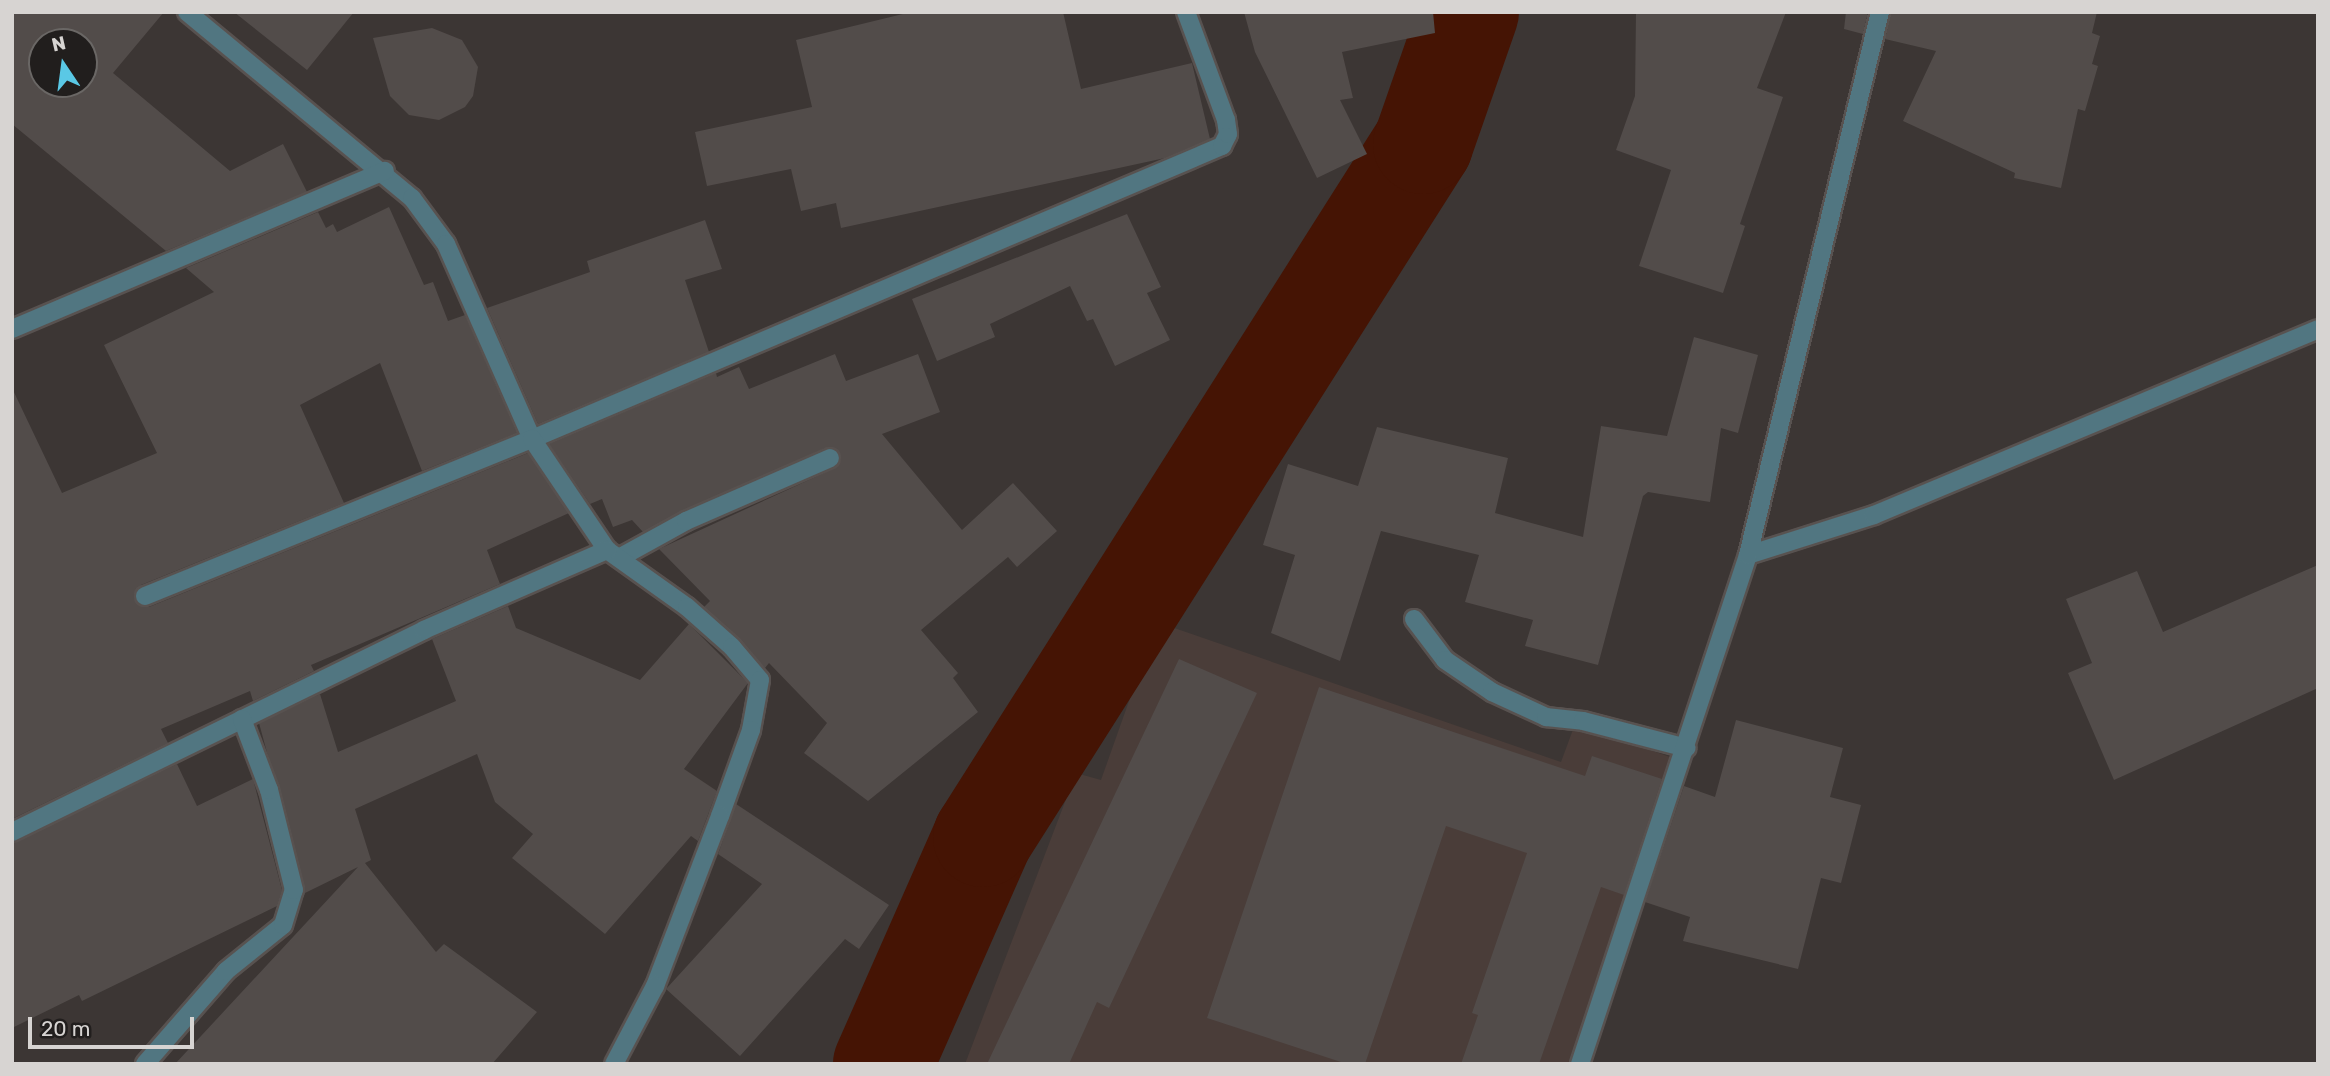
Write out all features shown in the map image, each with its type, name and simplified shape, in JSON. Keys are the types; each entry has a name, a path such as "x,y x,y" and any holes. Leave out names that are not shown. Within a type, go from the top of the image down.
{"street":[{"path":"187,12 385,172 412,198 446,244 531,439 613,554 687,607 732,647 760,680 751,730 720,816 655,986 614,1064"},
{"path":"145,596 531,439 1222,146 1226,120 1186,12"},
{"path":"1580,1064 1748,555 1880,12"},
{"path":"12,329 385,172"},
{"path":"1748,555 1874,515 2318,329"},
{"path":"12,832 424,630 613,554 830,458"},
{"path":"1414,619 1445,660 1492,692 1546,717 1583,721 1686,748"},
{"path":"145,1064 226,971 283,925 294,890 269,790 242,719"}],"shaded area":[{"path":"1157,622 1561,762 1575,724 1676,759 1573,1064 965,1064 1076,773 1101,780"}],"building":[{"path":"12,12 164,12 113,73 230,171 283,144 307,192 166,251 12,124"},
{"path":"234,12 354,12 307,70"},
{"path":"911,12 1063,12 1081,89 1192,63 1210,139 1165,158 841,228 836,203 801,211 791,169 707,186 695,132 812,107 796,40"},
{"path":"1244,12 1433,12 1435,33 1342,52 1353,98 1340,100 1367,154 1317,178 1255,52"},
{"path":"1636,12 1786,12 1757,88 1783,97 1740,224 1745,226 1723,293 1639,266 1671,170 1616,150 1635,96"},
{"path":"1846,12 1868,12 1863,34 1844,29"},
{"path":"1891,12 2097,12 2092,33 2100,36 2092,64 2098,66 2085,111 2078,109 2061,188 2014,178 2015,173 1903,121 1936,51 1885,39"},
{"path":"432,28 462,40 478,67 473,96 465,107 439,120 409,115 390,96 373,38"},
{"path":"389,207 424,285 433,282 448,321 465,315 517,433 422,471 380,363 300,405 344,503 141,585 135,601 149,607 528,453 569,513 487,550 500,584 311,665 314,671 253,701 250,691 161,729 168,743 12,819 12,388 62,493 157,453 104,345 214,292 186,268 318,212 326,228 333,224 337,232"},
{"path":"1127,214 1161,287 1147,293 1170,340 1115,366 1093,319 1087,321 1070,286 990,324 995,337 937,361 912,299"},
{"path":"705,220 722,269 685,280 709,352 538,424 487,308 590,272 587,261"},
{"path":"1694,337 1758,355 1738,433 1721,428 1710,502 1648,492 1643,496 1598,665 1525,646 1533,620 1465,602 1479,555 1381,531 1340,661 1271,633 1295,555 1263,545 1288,464 1358,486 1377,427 1508,458 1495,513 1583,537 1601,426 1667,436"},
{"path":"835,354 846,381 918,354 940,412 882,434 962,530 1013,483 1057,531 1017,567 1008,557 921,630 958,673 953,678 978,712 868,801 804,753 827,723 769,663 765,668 704,607 710,601 659,549 835,468 841,460 837,449 825,448 643,532 632,520 613,527 602,499 590,504 549,444 716,373 717,377 739,367 749,389"},
{"path":"2318,565 2318,688 2114,780 2068,673 2092,663 2066,599 2137,571 2163,632"},
{"path":"508,606 516,628 640,680 689,624 748,683 684,769 717,791 698,841 691,836 605,934 512,858 533,834 495,802 477,754 355,809 371,860 365,863 436,952 444,944 537,1012 492,1064 175,1064 358,867 305,893 259,723 320,694 338,752 456,701 432,639"},
{"path":"1179,659 1257,693 1109,1008 1097,1002 1069,1064 987,1064"},
{"path":"1319,687 1585,776 1592,756 1662,779 1624,895 1601,887 1539,1064 1461,1064 1478,1015 1472,1013 1527,853 1446,826 1365,1064 1347,1064 1207,1018"},
{"path":"1736,720 1843,748 1830,797 1861,805 1841,883 1821,878 1798,969 1683,941 1690,917 1645,902 1684,786 1715,797"},
{"path":"177,764 197,806 253,779 282,890 277,906 82,1001 79,995 12,1028 12,843"},
{"path":"736,804 889,905 859,949 845,939 740,1056 666,989 762,884 718,854"}],"waterway":[{"path":"883,1064 983,837 1423,144 1469,12"}]}
